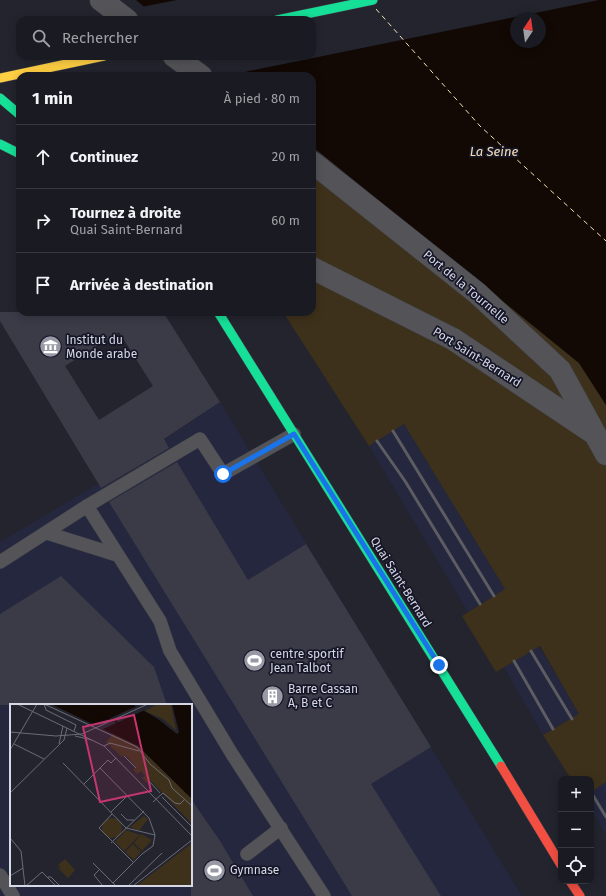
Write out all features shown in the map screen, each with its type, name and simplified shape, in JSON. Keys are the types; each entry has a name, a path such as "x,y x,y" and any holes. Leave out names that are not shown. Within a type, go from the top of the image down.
{"main road":[{"path":"296,16 373,0"},
{"path":"27,72 84,60"},
{"path":"0,78 16,74"},
{"path":"0,98 16,112"},
{"path":"0,144 16,152"},
{"name":"Quai Saint-Bernard","path":"220,316 558,860"},
{"path":"572,884 580,896"}],"street":[{"path":"101,0 122,16"},
{"path":"179,60 196,72"},
{"name":"Port de la Tournelle","path":"316,165 477,293 560,370 596,435"},
{"name":"Port Saint-Bernard","path":"316,270 452,339 596,435 606,454"}],"lane":[{"path":"0,562 87,506 200,439 223,474 294,434"},
{"path":"87,506 160,621 170,651 232,754 281,828 323,896"},
{"path":"47,533 117,555"},
{"path":"247,854 281,828"},
{"path":"0,875 13,896"}],"shaded area":[{"path":"321,154 579,363 606,405 606,782 594,790 594,776 569,776 543,735 579,714 540,646 496,672 462,616 505,589 404,424 369,446 286,316 316,316 316,158"},
{"path":"220,402 522,896 0,896 0,542 98,484"},
{"path":"404,424 505,589 468,612 369,446"},
{"path":"539,646 579,714 543,735 504,667"},
{"path":"606,782 606,835 594,815 594,790"}],"water":[{"name":"La Seine","path":"136,0 606,0 606,405 579,363 316,149 316,72 244,72 295,60 316,60 316,16 155,16"}],"pier":[{"path":"177,0 599,0 540,12 510,12 510,18 316,57 316,16 152,16 141,7"},
{"path":"206,60 303,60 244,72 219,72"}],"building":[{"name":"Institut du Monde arabe","path":"0,312 16,312 16,316 166,316 220,402 164,439 169,448 101,488 0,321","holes":["119,332 153,386 99,420 65,366"]},
{"name":"Barre Cassan A, B et C","path":"177,462 248,580 306,544 431,747 371,784 441,896 352,896 109,502"},
{"path":"61,576 154,667 167,704 0,705 0,614"},
{"name":"Gymnase","path":"192,800 220,841 253,896 191,896"}],"ferry route":[{"path":"376,9 480,126 606,241"}],"railway":[{"path":"393,431 494,596"},
{"path":"377,441 405,481 480,604"},
{"path":"531,651 572,719"},
{"path":"514,661 553,729"},
{"path":"594,797 606,817"}],"traffic: fast":[{"path":"296,16 373,0"},
{"path":"0,98 16,112"},
{"path":"0,144 16,152"},
{"path":"220,316 501,766"}],"traffic: slow":[{"path":"28,72 85,60"},
{"path":"0,78 16,75"}],"traffic: jam":[{"path":"501,766 558,860"},
{"path":"572,884 580,896"}],"place":[{"name":"Institut du Monde arabe","path":"50,347"},
{"name":"centre sportif Jean Talbot","path":"254,661"},
{"name":"Barre Cassan A, B et C","path":"273,696"},
{"name":"Gymnase","path":"214,870"}],"route":[{"path":"223,474 294,434 439,665"}]}
